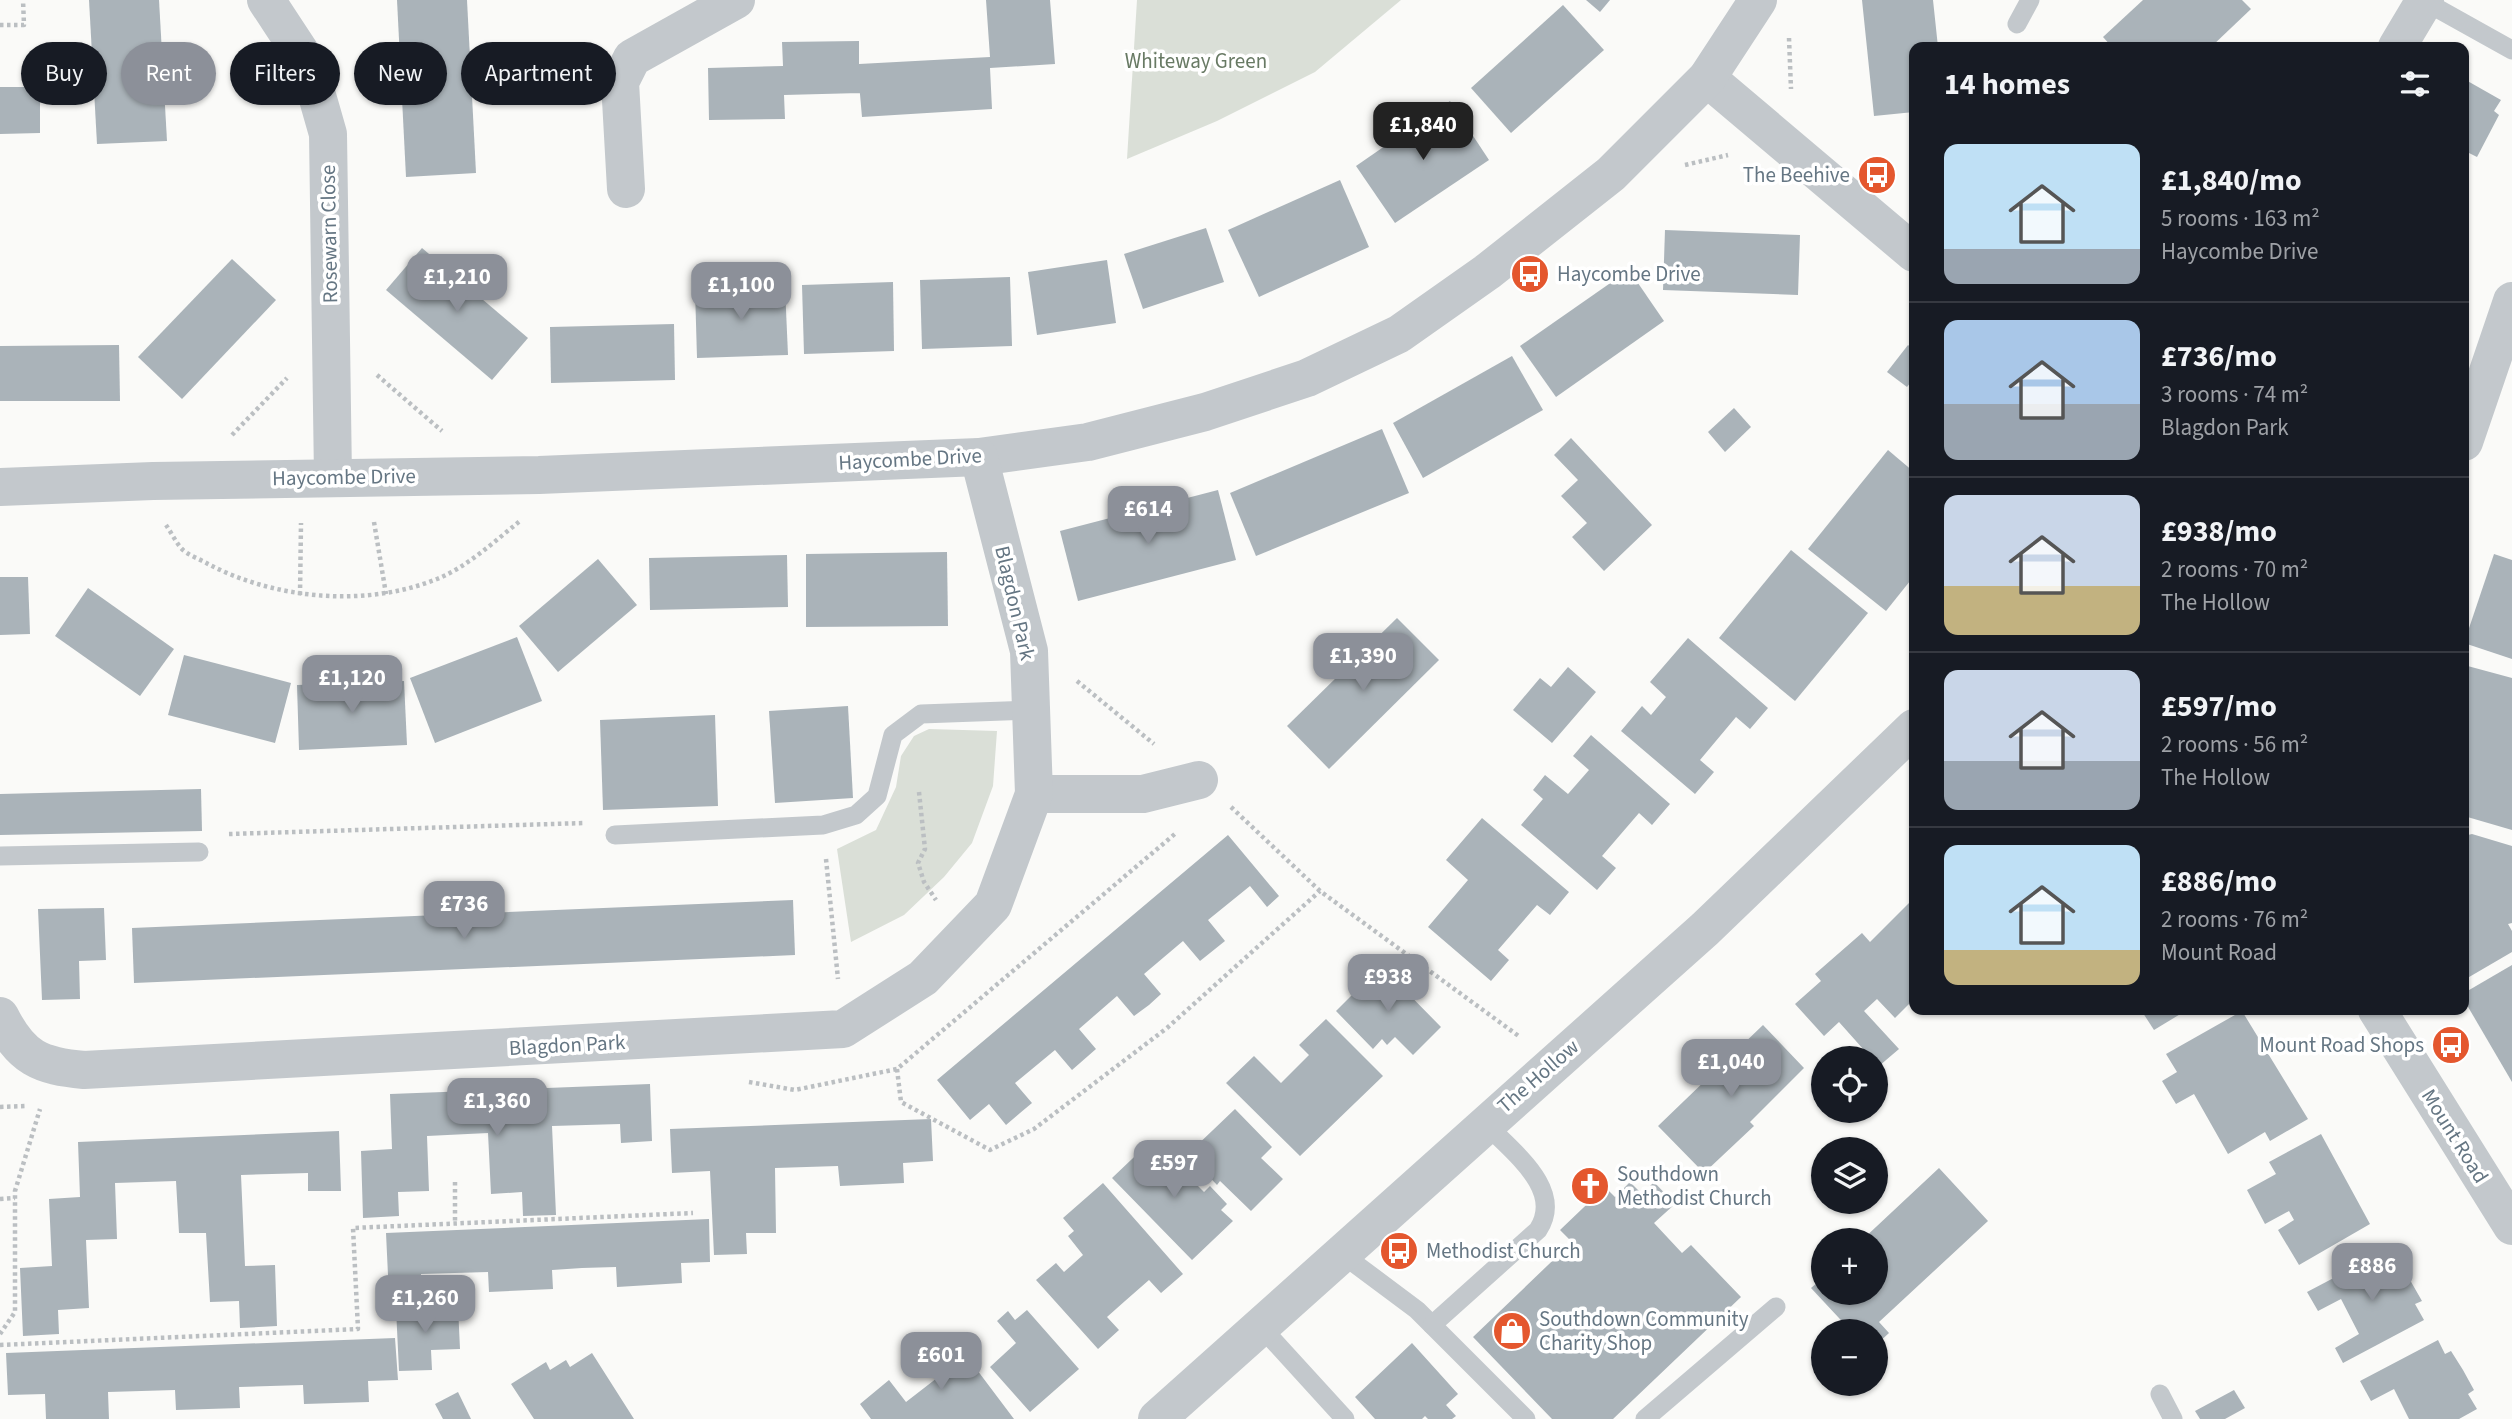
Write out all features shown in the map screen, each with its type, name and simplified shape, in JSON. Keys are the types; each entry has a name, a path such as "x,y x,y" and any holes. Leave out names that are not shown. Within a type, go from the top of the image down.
{"street":[{"path":"626,188 620,82 632,58 736,0"},
{"name":"Haycombe Drive","path":"0,487 153,481 538,475 979,457 1088,442 1205,412 1307,378 1399,334 1487,272 1611,174 1707,78 1758,0"},
{"name":"Rosewarn Close","path":"271,1 308,64 328,134 333,477"},
{"path":"2401,42 2425,1"},
{"path":"1707,78 1909,249"},
{"path":"2469,427 2512,301"},
{"name":"Blagdon Park","path":"0,1017 12,1039 47,1066 84,1070 843,1029 923,978 993,905 1034,794 1029,650 979,457"},
{"name":"The Hollow","path":"1157,1419 1262,1328 1485,1123 1705,929 1909,738"},
{"path":"1034,794 1143,794 1199,780"},
{"name":"Mount Road","path":"2380,1015 2512,1226"}],"lane":[{"path":"2017,24 2030,0"},
{"path":"2425,1 2512,50"},
{"path":"615,835 822,825 856,815 877,796 892,735 921,714 1032,710"},
{"path":"0,856 200,852"},
{"path":"1432,1325 1538,1230 1546,1218 1547,1202 1541,1183 1485,1123"},
{"path":"1342,1254 1432,1325 1526,1419"},
{"path":"1645,1419 1776,1307"},
{"path":"1262,1328 1345,1419"},
{"path":"2160,1394 2173,1419"}],"path":[{"path":"0,26 24,25 23,0"},
{"path":"153,481 161,518 182,549 237,579 300,595 386,594 438,579 482,551 526,516 538,475"},
{"path":"362,521 373,520 386,594"},
{"path":"300,595 301,523 314,523"},
{"path":"1029,650 1086,688 1199,780 1320,891 1554,1062"},
{"path":"919,792 925,849 918,863 924,882 942,909"},
{"path":"200,852 224,835 581,822 615,835"},
{"path":"822,825 843,1029"},
{"path":"897,1069 901,1102 990,1150 1034,1129 1167,1028 1320,891"},
{"path":"827,982 847,972"},
{"path":"0,1107 41,1105 15,1198 15,1312 0,1334"},
{"path":"455,1182 455,1223"},
{"path":"0,1199 15,1198"},
{"path":"0,1345 358,1329 353,1228 693,1213"}],"green space":[{"name":"Whiteway Green","path":"1137,0 1401,0 1315,72 1217,121 1127,159"},
{"path":"929,729 997,731 993,786 972,843 944,877 904,915 851,942 837,849 876,830 896,787 901,756 914,736"}],"building":[{"path":"89,0 159,0 161,42 121,42 121,105 165,105 167,141 97,144 95,105 107,105 107,42 91,42"},
{"path":"397,0 467,0 469,42 461,42 461,105 472,105 476,173 406,177 402,105 447,105 447,42 399,42"},
{"path":"986,0 1050,0 1055,64 990,68 992,109 862,117 860,93 784,95 785,119 709,120 708,68 783,66 782,42 859,41 859,64 990,57"},
{"path":"1586,0 1610,0 1600,12"},
{"path":"1862,0 1933,0 1937,42 1909,42 1909,112 1874,116"},
{"path":"2143,0 2242,0 2251,9 2216,42 2108,42 2103,37"},
{"path":"1563,5 1604,50 1511,133 1471,88"},
{"path":"2469,82 2501,100 2494,111 2499,115 2477,157 2469,153"},
{"path":"0,87 21,87 21,105 40,105 40,133 0,134"},
{"path":"1450,101 1489,160 1395,223 1356,166"},
{"path":"1340,180 1369,247 1259,297 1228,230"},
{"path":"1206,228 1224,282 1143,309 1124,254"},
{"path":"1665,230 1800,235 1798,295 1663,290"},
{"path":"422,248 528,338 492,380 386,290"},
{"path":"232,259 276,300 182,399 138,357"},
{"path":"1107,260 1116,323 1037,335 1028,272"},
{"path":"1629,270 1664,321 1556,397 1520,346"},
{"path":"1010,277 1012,346 922,349 920,280"},
{"path":"893,282 894,351 804,354 802,285"},
{"path":"785,287 788,355 697,358 695,289"},
{"path":"674,324 675,380 551,383 550,327"},
{"path":"119,345 120,401 0,401 0,346"},
{"path":"1908,345 1909,384 1907,387 1887,372"},
{"path":"1512,356 1543,410 1423,478 1393,423"},
{"path":"1734,408 1751,427 1725,452 1708,432"},
{"path":"1382,429 1409,493 1256,556 1230,493"},
{"path":"1571,438 1652,525 1604,571 1572,537 1587,523 1561,496 1578,480 1554,455"},
{"path":"1888,450 1909,468 1909,582 1886,611 1808,549"},
{"path":"1218,490 1236,560 1078,601 1060,531"},
{"path":"1791,550 1868,613 1795,701 1719,638"},
{"path":"947,552 948,626 806,627 806,554"},
{"path":"2494,554 2512,560 2512,659 2469,645 2469,628"},
{"path":"787,555 788,607 650,610 649,558"},
{"path":"598,559 637,605 558,672 519,626"},
{"path":"0,577 28,577 30,634 0,635"},
{"path":"88,588 174,649 140,696 55,636"},
{"path":"1397,618 1439,660 1329,769 1287,726"},
{"path":"517,637 542,701 435,743 410,678"},
{"path":"1688,638 1768,708 1750,729 1736,717 1700,760 1714,772 1695,794 1621,731 1642,706 1651,715 1666,697 1650,682"},
{"path":"184,655 291,683 275,743 168,715"},
{"path":"2469,666 2512,678 2512,830 2469,817"},
{"path":"1568,667 1596,692 1552,743 1513,710 1540,678 1551,687"},
{"path":"404,681 407,745 299,750 297,685"},
{"path":"848,706 853,798 775,803 769,711"},
{"path":"715,715 718,806 603,810 600,720"},
{"path":"1591,735 1670,804 1652,825 1639,813 1602,856 1616,868 1597,890 1521,825 1543,799 1533,790 1545,775 1568,794 1589,770 1573,756"},
{"path":"201,789 202,831 0,835 0,794"},
{"path":"1482,818 1569,892 1550,915 1537,905 1498,950 1509,960 1491,981 1428,927 1468,880 1446,860"},
{"path":"1228,835 1279,896 1267,907 1250,886 1208,920 1225,941 1200,961 1183,941 1144,974 1161,994 1134,1016 1117,996 1079,1029 1096,1049 1072,1070 1055,1050 1015,1083 1032,1103 1006,1125 989,1104 970,1120 937,1080"},
{"path":"2469,835 2512,846 2512,923 2508,924 2512,931 2512,952 2469,977"},
{"path":"793,900 795,955 134,983 132,928"},
{"path":"1909,903 1909,1004 1895,1018 1877,999 1864,1011 1899,1049 1888,1058 1888,1046 1860,1046 1839,1022 1824,1036 1795,1004 1821,981 1815,974 1862,933 1870,942"},
{"path":"104,908 106,960 79,961 80,999 42,1000 38,909"},
{"path":"2512,965 2512,1082 2469,1009 2469,990"},
{"path":"1381,966 1441,1027 1413,1055 1395,1037 1387,1045 1382,1039 1373,1049 1336,1011"},
{"path":"2144,1015 2179,1015 2154,1030"},
{"path":"2235,1015 2244,1015 2308,1119 2270,1141 2265,1132 2228,1154 2194,1094 2176,1104 2162,1081 2177,1072 2166,1054"},
{"path":"1326,1019 1383,1076 1300,1156 1226,1083 1254,1056 1281,1083 1309,1055 1299,1045"},
{"path":"1763,1025 1804,1068 1750,1122 1754,1126 1704,1173 1658,1126"},
{"path":"650,1084 652,1141 621,1143 620,1124 552,1126 556,1215 523,1216 522,1192 491,1194 488,1133 427,1136 429,1191 398,1192 399,1216 363,1218 361,1151 392,1149 390,1094"},
{"path":"1235,1109 1272,1147 1261,1158 1283,1179 1251,1211 1220,1181 1217,1185 1198,1165 1202,1162 1191,1151"},
{"path":"931,1119 933,1161 903,1163 904,1183 840,1186 838,1166 775,1168 776,1233 746,1233 747,1254 714,1255 710,1171 672,1173 670,1129"},
{"path":"339,1131 341,1191 308,1191 308,1173 241,1175 245,1266 275,1265 277,1326 240,1328 239,1301 210,1302 206,1233 179,1233 176,1181 115,1183 117,1239 86,1240 89,1308 58,1310 59,1334 23,1336 20,1268 52,1266 49,1199 80,1197 78,1142"},
{"path":"2321,1134 2370,1224 2299,1265 2278,1230 2294,1220 2289,1211 2265,1224 2247,1190 2276,1174 2269,1162"},
{"path":"1152,1140 1204,1192 1210,1186 1227,1204 1221,1210 1233,1221 1192,1260 1112,1178"},
{"path":"1939,1168 1988,1221 1882,1319 1840,1319 1827,1305 1888,1305 1888,1228 1875,1228"},
{"path":"1630,1182 1642,1194 1654,1182 1675,1204 1654,1223 1682,1253 1691,1245 1741,1297 1613,1419 1552,1419 1473,1337 1572,1242 1560,1230 1605,1187 1615,1197"},
{"path":"1103,1183 1183,1274 1161,1293 1149,1280 1125,1301 1107,1317 1119,1330 1098,1349 1036,1280 1056,1263 1064,1272 1083,1255 1068,1236 1074,1231 1063,1218"},
{"path":"709,1219 710,1262 681,1263 682,1283 617,1287 616,1267 582,1268 552,1270 553,1289 489,1292 488,1272 421,1274 422,1294 389,1296 386,1233"},
{"path":"2385,1251 2393,1265 2399,1261 2422,1301 2415,1304 2424,1320 2343,1363 2335,1348 2359,1334 2341,1299 2318,1311 2307,1292"},
{"path":"458,1306 460,1349 431,1350 432,1370 399,1371 396,1308"},
{"path":"1027,1310 1079,1369 1030,1412 990,1367 1016,1343 997,1321 1008,1311 1015,1320"},
{"path":"950,1334 1014,1419 871,1419 860,1404 889,1380 906,1402 937,1378 921,1357"},
{"path":"395,1338 398,1380 368,1381 369,1402 304,1404 303,1385 239,1387 240,1408 176,1410 175,1390 108,1392 109,1419 46,1419 45,1394 8,1395 6,1353"},
{"path":"2438,1340 2445,1354 2451,1351 2463,1370 2474,1390 2468,1394 2477,1409 2459,1419 2409,1419 2394,1389 2371,1401 2360,1381"},
{"path":"1412,1343 1458,1394 1446,1405 1456,1416 1452,1419 1428,1419 1425,1416 1422,1419 1375,1419 1355,1397"},
{"path":"592,1353 634,1419 534,1419 511,1384 546,1362 550,1370 566,1360 570,1367"},
{"path":"2234,1390 2245,1408 2225,1419 2200,1419 2195,1411"},
{"path":"458,1392 471,1419 443,1419 435,1404"}],"place":[{"name":"The Beehive","path":"1877,175"},
{"name":"Haycombe Drive","path":"1530,274"},
{"name":"Mount Road Shops","path":"2451,1045"},
{"name":"Southdown Methodist Church","path":"1590,1186"},
{"name":"Methodist Church","path":"1399,1251"},
{"name":"Southdown Community Charity Shop","path":"1512,1331"}]}
